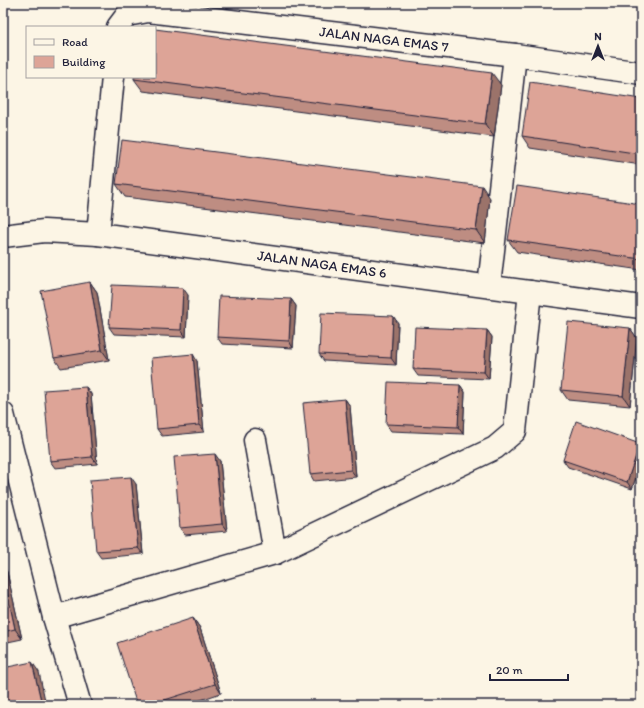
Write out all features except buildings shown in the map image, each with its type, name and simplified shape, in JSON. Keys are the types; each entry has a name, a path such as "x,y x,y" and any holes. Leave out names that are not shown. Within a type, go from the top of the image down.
{"street":[{"name":"JALAN NAGA EMAS 7","path":"122,21 148,10 515,55 641,73"},
{"path":"489,286 515,55"},
{"path":"98,234 113,78"},
{"name":"JALAN NAGA EMAS 6","path":"3,236 44,232 98,234 641,307"},
{"path":"54,617 275,553 494,448 515,430 530,292"},
{"path":"3,414 54,617 80,705"},
{"path":"255,440 275,553"}]}
